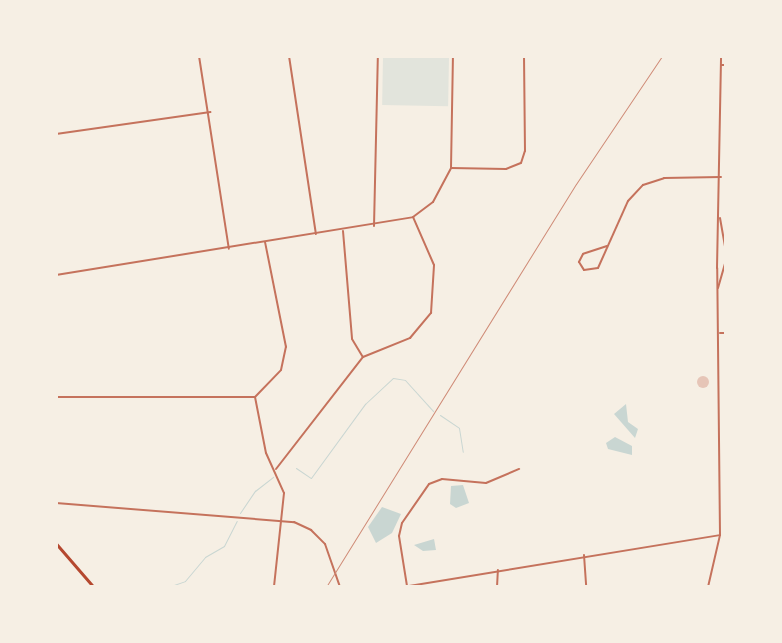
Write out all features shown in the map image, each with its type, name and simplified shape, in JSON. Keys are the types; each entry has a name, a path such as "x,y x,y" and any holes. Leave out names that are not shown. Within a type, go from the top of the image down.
{"main road":[{"path":"56,543 94,587"}],"street":[{"path":"199,56 210,112 230,249"},
{"path":"289,56 316,234"},
{"path":"374,226 378,56"},
{"path":"56,275 374,226 413,217 432,202 451,168 453,56"},
{"path":"451,168 506,170 521,163 525,151 524,56"},
{"path":"708,587 720,535 720,333 718,288 721,177 721,56"},
{"path":"721,65 726,64"},
{"path":"56,134 210,112"},
{"path":"607,246 583,254 579,262 584,270 598,268 628,201 642,185 664,178 721,177"},
{"path":"276,469 362,357 410,338 431,313 434,265 413,217"},
{"path":"720,218 726,252"},
{"path":"343,231 352,339 362,357"},
{"path":"56,397 255,398 281,370 286,347 266,242"},
{"path":"718,288 726,260"},
{"path":"720,333 726,333"},
{"path":"255,398 266,453 276,469 284,493 274,587"},
{"path":"407,586 399,536 402,523 429,484 442,479 486,483 519,469"},
{"path":"56,503 282,521 316,534 328,549 340,587"},
{"path":"403,587 584,555 720,535"},
{"path":"584,555 586,587"},
{"path":"497,587 498,570"}],"shaded area":[{"path":"383,56 449,57 448,106 382,105"},
{"path":"626,404 628,422 638,429 635,438 614,414"},
{"path":"615,437 632,446 632,455 608,449 606,443"},
{"path":"463,485 469,503 456,508 450,504 451,486"},
{"path":"382,507 401,514 392,533 376,543 368,527"},
{"path":"434,539 436,550 423,551 414,545"}],"building":[{"path":"703,376 709,382 703,388 697,382"}],"waterway":[{"path":"296,468 311,478 365,404 393,378 405,380 433,411"},
{"path":"440,415 459,428 463,452"},
{"path":"240,513 255,491 273,477"},
{"path":"168,587 185,581 205,557 224,546 237,521"}],"railway":[{"path":"326,587 576,184 662,56"}]}
